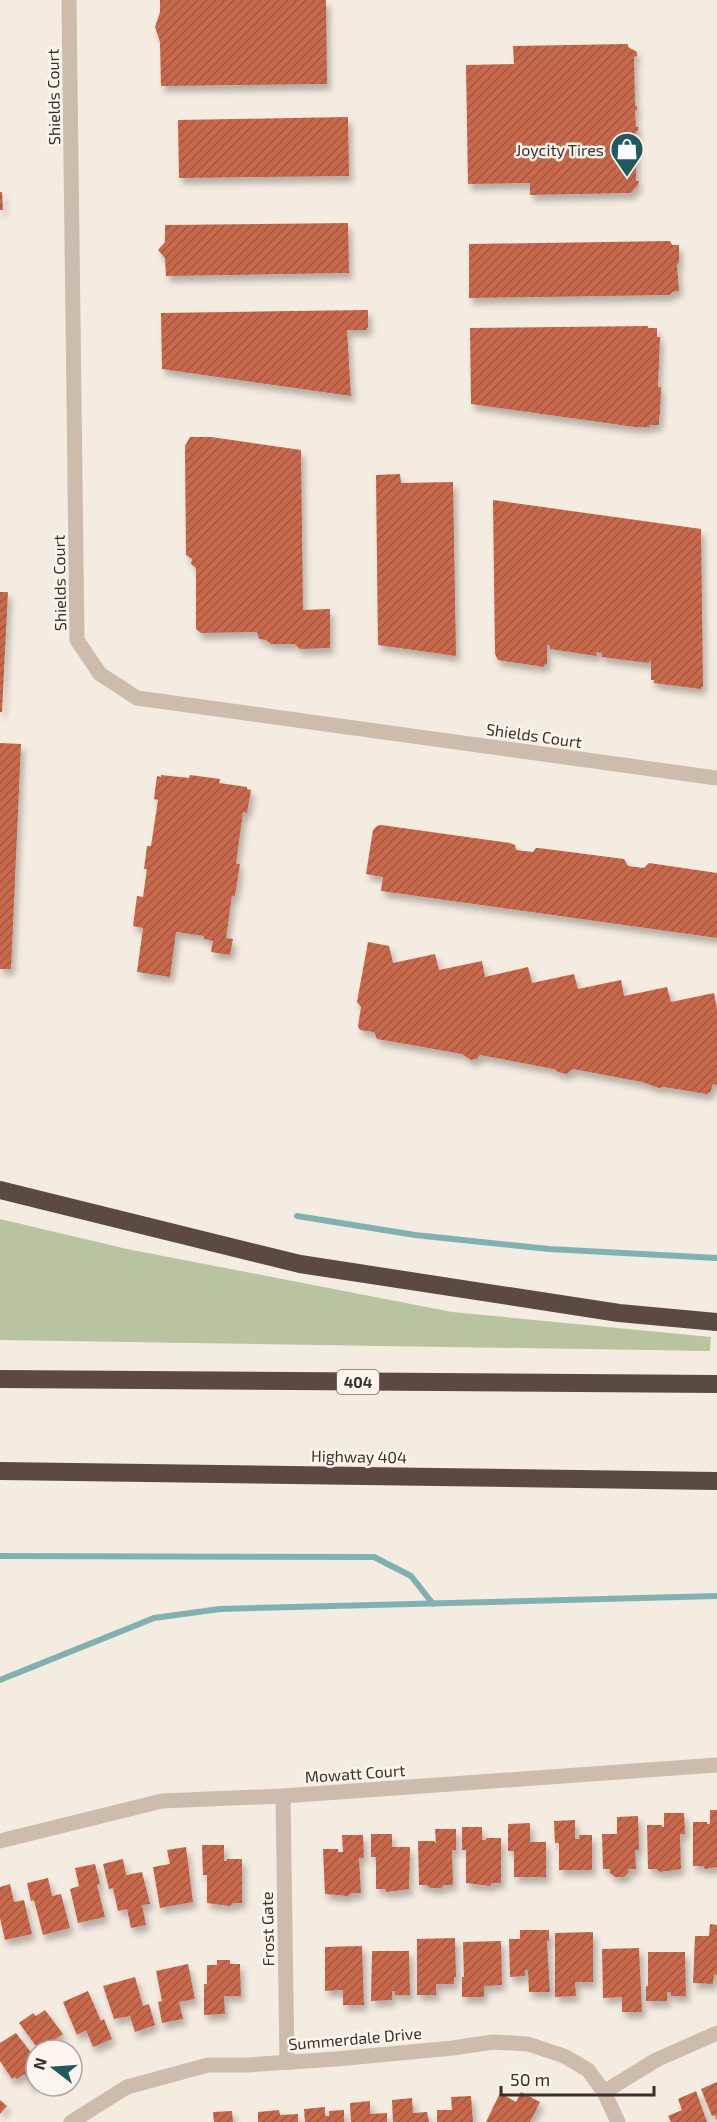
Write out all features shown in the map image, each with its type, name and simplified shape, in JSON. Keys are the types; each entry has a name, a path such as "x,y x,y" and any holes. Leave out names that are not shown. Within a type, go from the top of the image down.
{"highway":[{"path":"0,1190 300,1264 619,1313 717,1322"},
{"name":"404","path":"0,1378 717,1384"},
{"name":"Highway 404","path":"0,1471 717,1481"}],"street":[{"name":"Shields Court","path":"69,0 77,640 100,674 137,698 717,778"},
{"name":"Mowatt Court","path":"0,1841 162,1802 284,1796 717,1766"},
{"name":"Frost Gate","path":"284,1796 287,2062"},
{"path":"603,2091 656,2060 717,2033"},
{"name":"Summerdale Drive","path":"71,2122 127,2087 208,2065 287,2062 453,2049 493,2042 528,2044 564,2056 588,2070 603,2091 618,2122"}],"green space":[{"path":"0,1219 127,1249 452,1312 711,1337 710,1351 0,1340"}],"building":[{"path":"160,0 326,0 327,84 161,86 160,42 155,27 160,12"},
{"path":"628,44 628,47 637,52 637,56 634,57 635,106 637,106 635,111 636,127 638,127 636,131 636,181 639,181 631,193 530,195 530,183 468,184 466,65 514,64 513,46"},
{"path":"348,117 349,176 179,178 178,120"},
{"path":"0,192 2,192 3,210 0,210"},
{"path":"348,223 349,273 166,276 165,258 158,250 165,242 165,225"},
{"path":"670,241 672,245 679,245 677,265 679,291 674,291 669,295 469,298 469,244"},
{"path":"368,310 366,330 347,330 351,396 162,369 161,313"},
{"path":"648,326 648,328 657,328 657,337 660,337 659,425 635,427 471,404 470,328"},
{"path":"190,437 211,437 301,450 303,610 330,609 330,648 300,649 295,644 271,644 259,639 257,632 201,633 196,629 196,568 191,564 192,559 186,555 185,446"},
{"path":"400,474 401,483 453,482 456,656 378,645 376,475"},
{"path":"493,500 701,529 703,687 701,689 654,683 654,680 651,680 651,660 648,663 602,657 602,653 597,652 596,656 550,649 550,645 547,645 547,664 544,667 498,660 495,654"},
{"path":"0,592 8,592 2,712 0,712"},
{"path":"0,743 21,744 11,969 0,969"},
{"path":"161,775 189,778 190,775 220,779 219,783 247,787 251,790 247,813 243,812 236,864 240,864 235,896 232,896 226,938 233,939 230,955 211,952 213,941 204,939 204,936 176,932 170,977 137,972 143,928 133,926 137,896 143,897 147,846 151,846 158,800 154,799 157,776 161,777"},
{"path":"381,825 510,843 515,845 516,850 533,852 539,848 624,859 628,866 644,868 649,863 717,873 717,938 381,891 383,877 366,874 373,830"},
{"path":"368,942 389,946 393,963 435,954 439,970 482,961 485,977 528,967 532,983 574,974 578,989 621,980 624,996 667,987 671,1002 714,993 717,1009 717,1085 713,1084 711,1091 707,1094 659,1088 642,1082 573,1069 567,1074 554,1069 480,1055 477,1059 471,1060 462,1054 377,1039 374,1032 360,1030 358,1026 361,1007 357,1002"},
{"path":"710,1810 717,1810 717,1867 705,1869 703,1866 693,1866 693,1822 710,1824"},
{"path":"664,1813 684,1813 685,1834 680,1834 681,1869 660,1872 656,1869 648,1869 647,1825 664,1827"},
{"path":"638,1816 639,1850 635,1850 636,1869 628,1869 629,1872 624,1877 615,1877 610,1873 610,1869 603,1869 602,1834 617,1834 617,1817"},
{"path":"575,1820 575,1839 579,1839 579,1835 592,1835 592,1870 559,1870 559,1843 555,1843 554,1821"},
{"path":"530,1823 530,1842 546,1842 546,1877 514,1877 514,1851 508,1851 508,1824"},
{"path":"462,1827 482,1827 482,1840 501,1838 501,1883 492,1883 490,1886 466,1883 466,1850 462,1850"},
{"path":"435,1829 456,1829 456,1850 452,1850 453,1885 444,1885 441,1888 419,1885 418,1841 436,1843"},
{"path":"371,1834 392,1834 392,1847 410,1847 409,1889 387,1892 385,1889 376,1889 376,1857 371,1857"},
{"path":"342,1835 363,1835 364,1858 359,1858 361,1893 351,1893 348,1896 325,1894 323,1849 338,1849 338,1852 343,1852"},
{"path":"202,1845 224,1845 224,1861 242,1859 242,1903 233,1903 230,1906 207,1903 207,1875 203,1875"},
{"path":"186,1847 193,1902 160,1908 153,1867 170,1864 167,1850"},
{"path":"123,1859 126,1875 142,1872 150,1904 142,1905 146,1925 131,1928 127,1909 118,1911 113,1888 109,1889 103,1864"},
{"path":"95,1864 100,1884 97,1885 105,1917 78,1923 70,1889 79,1886 75,1868"},
{"path":"48,1878 52,1896 61,1894 70,1928 43,1935 27,1883"},
{"path":"10,1884 14,1902 24,1900 32,1934 5,1940 0,1918 0,1887"},
{"path":"710,1924 717,1925 717,1975 714,1974 713,1984 693,1983 695,1936 709,1936"},
{"path":"520,1930 549,1930 549,1941 547,1941 550,1992 529,1992 528,1970 525,1970 525,1976 510,1977 509,1939 520,1939"},
{"path":"593,1932 593,1982 575,1982 576,1996 555,1997 555,1933"},
{"path":"455,1938 456,1977 454,1977 454,1984 436,1984 436,1995 417,1995 417,1939"},
{"path":"501,1941 502,1985 484,1986 484,1997 462,1997 463,1942"},
{"path":"362,1946 364,2005 343,2005 343,1990 325,1991 325,1947"},
{"path":"639,1948 642,2012 622,2012 622,1997 603,1998 602,1949"},
{"path":"372,1951 409,1951 410,1995 395,1995 395,1991 392,1991 392,2000 371,2001"},
{"path":"648,1952 685,1952 686,1996 671,1996 671,1992 667,1992 667,2001 646,2001"},
{"path":"217,1960 230,1960 230,1964 240,1964 241,1996 224,1996 225,2014 204,2015 204,1984 207,1984 207,1965 217,1965"},
{"path":"188,1964 195,1999 179,2002 183,2019 162,2023 158,2002 162,2001 156,1971"},
{"path":"135,1977 143,2006 149,2004 155,2025 135,2032 130,2016 114,2019 103,1986"},
{"path":"88,1991 112,2039 93,2047 86,2030 77,2035 63,2002"},
{"path":"45,2010 63,2034 57,2038 30,2038 19,2023 33,2013 36,2016"},
{"path":"16,2033 24,2043 24,2074 17,2079 15,2077 12,2079 0,2061 0,2043"},
{"path":"717,2082 717,2120 715,2115 712,2116 701,2089"},
{"path":"696,2091 707,2122 671,2122 668,2116 682,2110 678,2099"},
{"path":"521,2092 540,2102 530,2122 486,2122 500,2093 516,2102"},
{"path":"471,2096 473,2122 437,2122 437,2110 452,2110 451,2097"},
{"path":"412,2098 413,2113 427,2112 429,2122 393,2122 392,2100"},
{"path":"0,2100 7,2106 0,2114"},
{"path":"370,2101 370,2114 387,2113 387,2122 351,2122 350,2103"},
{"path":"325,2107 325,2116 329,2116 329,2111 344,2110 344,2122 305,2122 304,2109"},
{"path":"279,2110 280,2115 298,2114 298,2122 258,2122 258,2112"},
{"path":"232,2111 233,2122 214,2122 213,2112"}],"waterway":[{"path":"297,1216 415,1235 549,1249 717,1258"},
{"path":"0,1556 374,1557 411,1576 433,1604"},
{"path":"0,1680 154,1618 220,1609 717,1596"}],"place":[{"name":"Joycity Tires","path":"627,178"}]}
